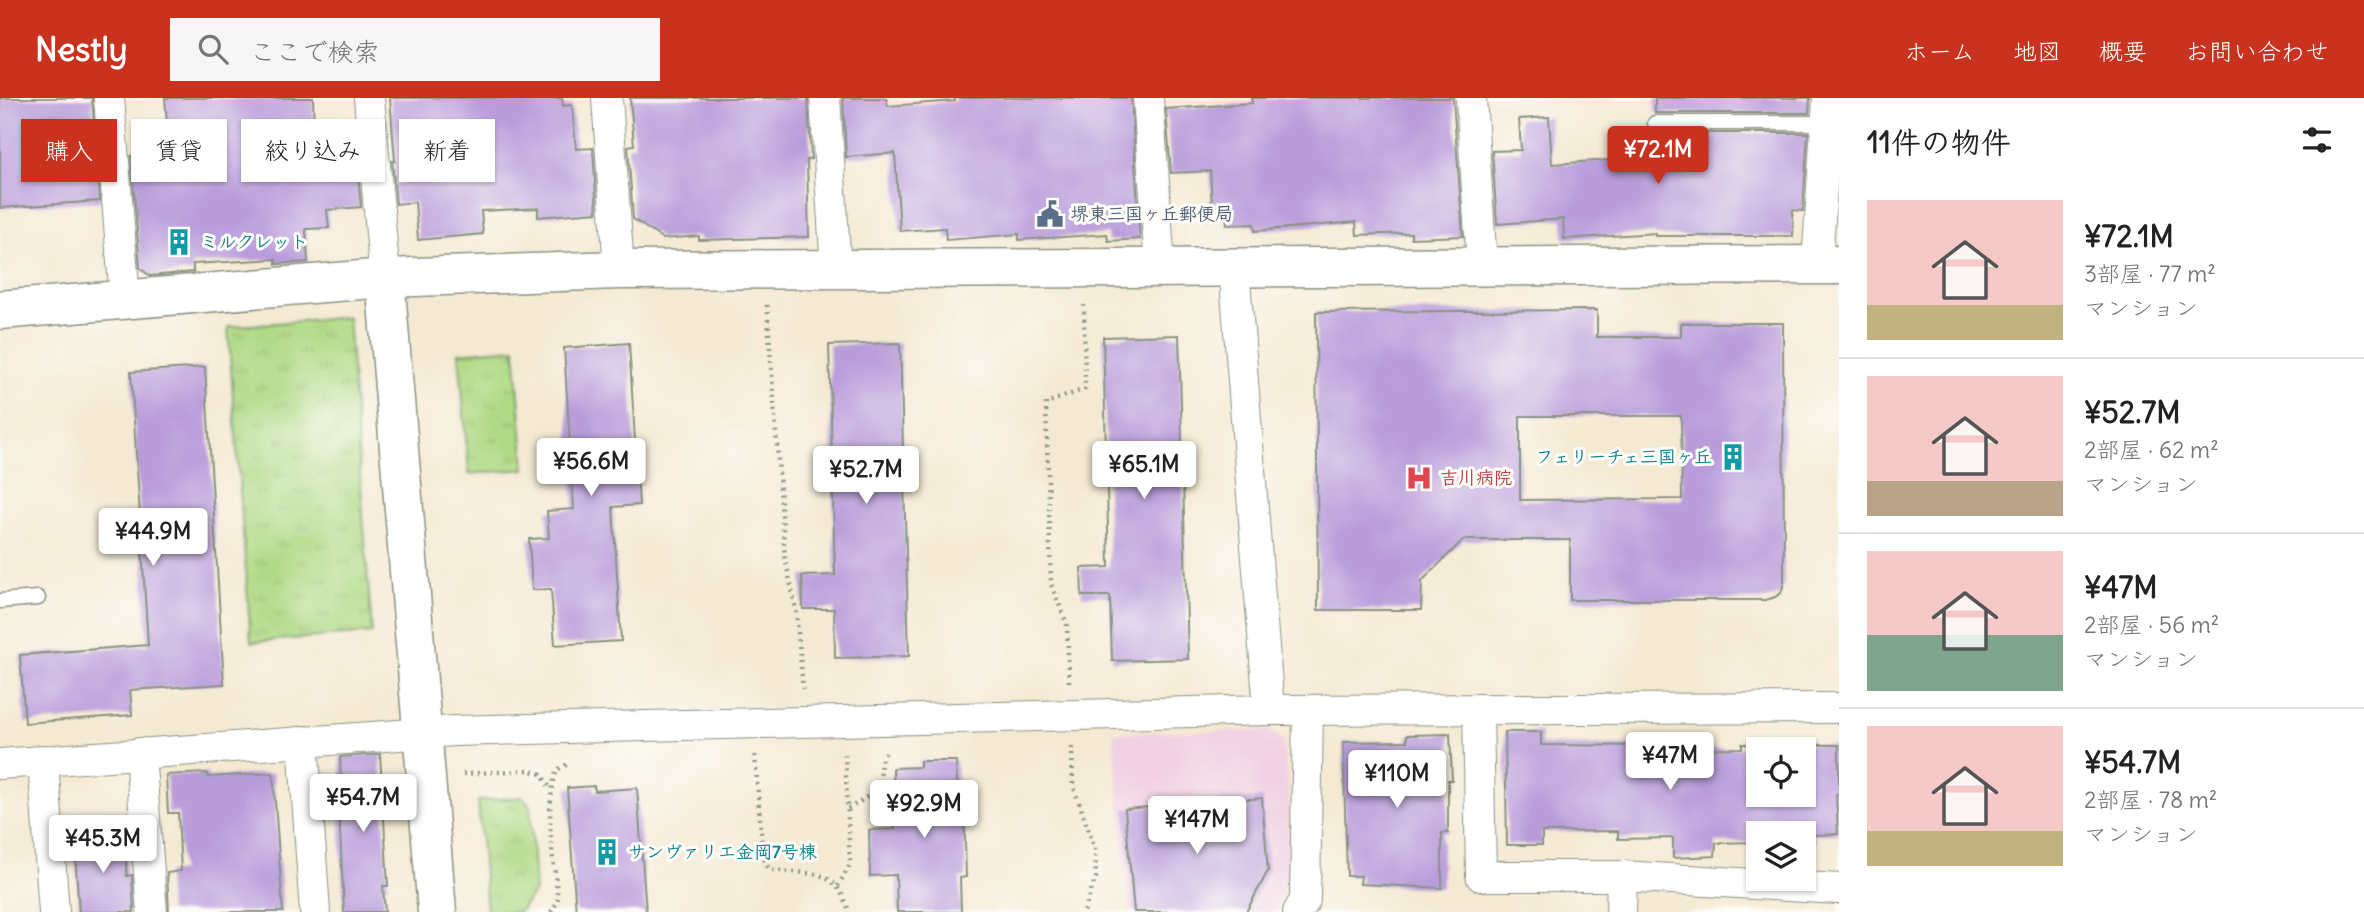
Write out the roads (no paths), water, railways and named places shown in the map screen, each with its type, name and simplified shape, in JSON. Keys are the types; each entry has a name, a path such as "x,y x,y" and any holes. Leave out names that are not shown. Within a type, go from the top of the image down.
{"street":[{"path":"109,98 125,300"},
{"path":"369,98 437,912"},
{"path":"607,98 619,270"},
{"path":"825,98 836,269"},
{"path":"1148,98 1160,267"},
{"path":"1471,98 1482,266"},
{"path":"0,310 384,278 619,270 1828,265 1828,111"},
{"path":"1234,267 1269,709"},
{"path":"0,764 422,732 1269,709 1839,708"},
{"path":"1478,709 1481,876 1622,876 1781,899 1839,889"},
{"path":"1298,912 1304,900 1308,710"},
{"path":"303,741 315,912"},
{"path":"140,753 152,912"},
{"path":"43,760 54,912"},
{"path":"1621,912 1622,876"}],"lane":[{"path":"1655,123 1828,111"},
{"path":"0,601 38,598"}],"place":[{"name":"堺東三国ヶ丘郵便局","path":"1050,214"},
{"name":"ミルクレット","path":"179,242"},
{"name":"フェリーチェ三国ヶ丘","path":"1733,457"},
{"name":"吉川病院","path":"1419,478"},
{"name":"サンヴァリエ金岡7号棟","path":"607,852"}]}
